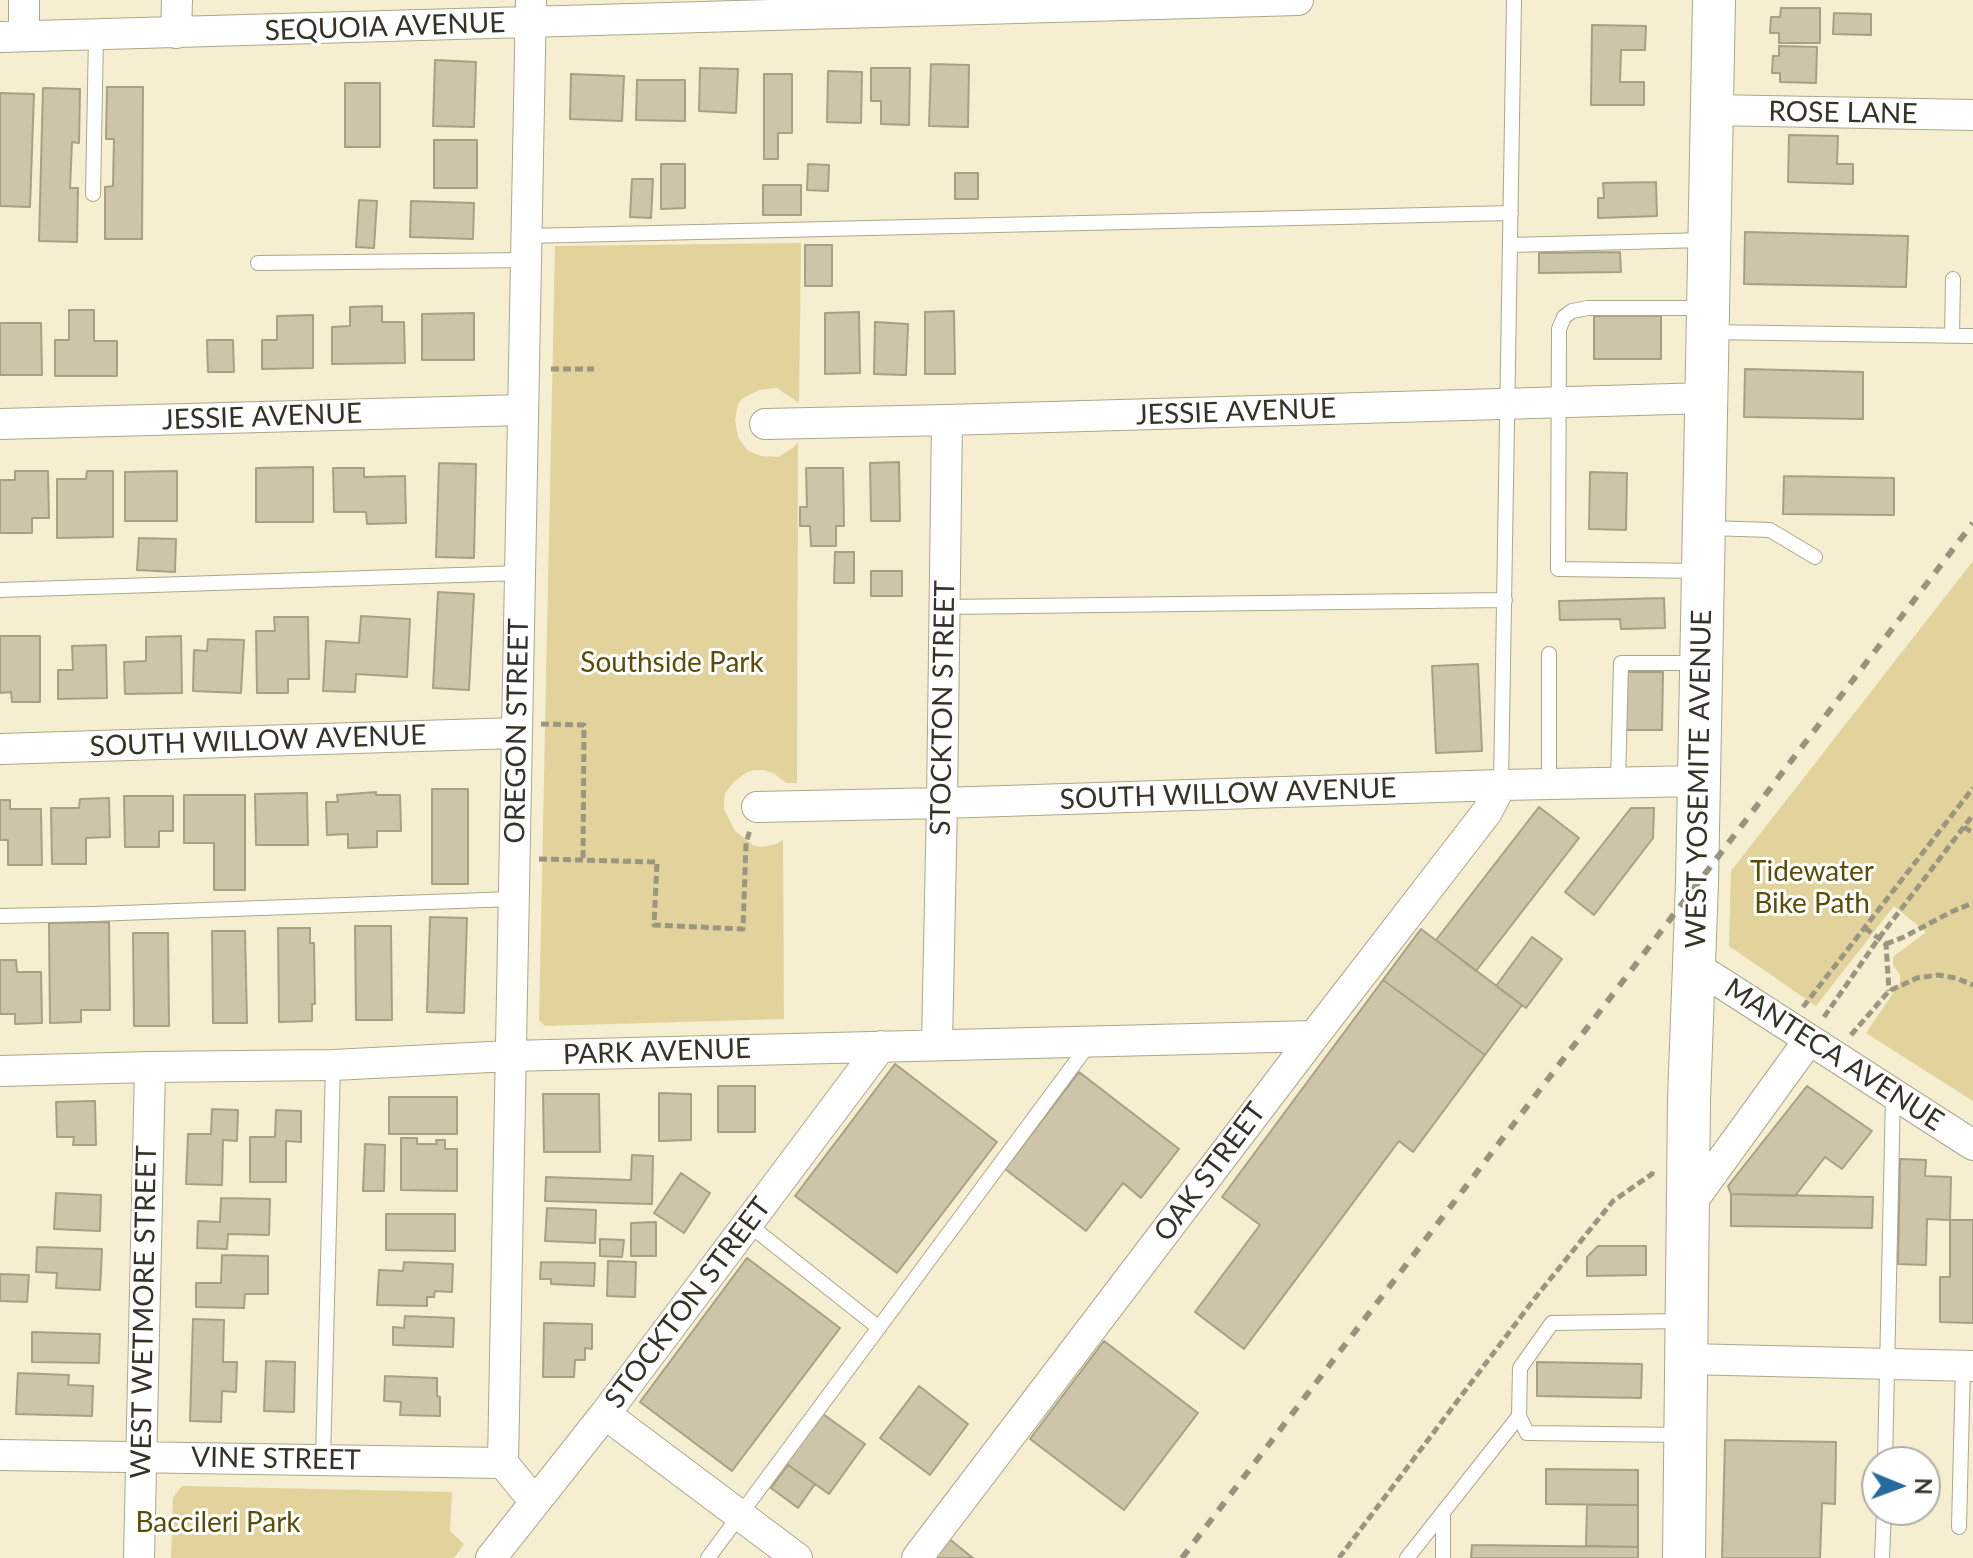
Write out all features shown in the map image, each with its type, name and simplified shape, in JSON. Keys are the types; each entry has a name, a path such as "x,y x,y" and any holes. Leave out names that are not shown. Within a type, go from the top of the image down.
{"main road":[{"name":"WEST YOSEMITE AVENUE","path":"1684,1558 1689,1101 1702,663 1714,0"}],"street":[{"path":"12,37 24,0"},
{"path":"176,33 177,0"},
{"name":"SEQUOIA AVENUE","path":"12,37 176,33 531,12 1298,0"},
{"name":"OREGON STREET","path":"503,1463 531,12"},
{"name":"ROSE LANE","path":"1712,110 1973,115"},
{"name":"JESSIE AVENUE","path":"765,424 1707,398"},
{"name":"JESSIE AVENUE","path":"0,424 523,410"},
{"name":"STOCKTON STREET","path":"937,1044 947,420"},
{"name":"SOUTH WILLOW AVENUE","path":"0,749 517,733"},
{"name":"SOUTH WILLOW AVENUE","path":"757,807 1699,781"},
{"name":"OAK STREET","path":"917,1558 1487,812 1501,785"},
{"name":"MANTECA AVENUE","path":"1695,966 1973,1145"},
{"name":"PARK AVENUE","path":"0,1071 333,1065 510,1056 1314,1036"},
{"name":"STOCKTON STREET","path":"491,1558 605,1414 881,1046"},
{"path":"1688,1207 1821,1048"},
{"name":"WEST WETMORE STREET","path":"139,1558 150,1067"},
{"path":"1687,1340 1887,1364 1968,1366"},
{"path":"605,1414 797,1558"},
{"name":"VINE STREET","path":"0,1455 503,1463"},
{"path":"503,1463 534,1501"}],"lane":[{"path":"1501,785 1514,0"},
{"path":"93,194 96,35"},
{"path":"258,263 526,248 1511,213"},
{"path":"1510,245 1710,240"},
{"path":"1952,336 1953,279"},
{"path":"1704,571 1558,569 1557,402 1559,329 1564,317 1572,311 1588,308 1708,320 1973,336"},
{"path":"1704,528 1770,530 1815,557"},
{"path":"0,590 520,573"},
{"path":"943,607 1505,600"},
{"path":"1549,654 1549,784"},
{"path":"1618,783 1621,663 1702,663"},
{"path":"0,916 513,899"},
{"path":"708,1558 1091,1041"},
{"path":"323,1460 333,1065"},
{"path":"1885,1446 1893,1094"},
{"path":"748,1224 879,1328"},
{"path":"1686,1435 1527,1433 1519,1416 1520,1368 1552,1323 1687,1340"},
{"path":"1959,1527 1968,1366"},
{"path":"1407,1558 1519,1416"},
{"path":"1443,1512 1443,1558"},
{"path":"1882,1558 1883,1526"}],"path":[{"path":"524,368 594,369"},
{"path":"517,733 541,723 584,725 583,860"},
{"path":"514,858 657,862 654,925 743,929 746,843 757,807"},
{"path":"1821,1048 1879,938 1973,815"},
{"path":"1964,827 1973,833"},
{"path":"1886,944 1973,903"},
{"path":"1865,928 1886,944 1889,991"},
{"path":"1821,1048 1889,991 1917,978 1938,975 1973,985"}],"green space":[{"name":"Southside Park","path":"801,243 799,403 777,388 759,390 738,404 735,420 738,437 747,450 761,456 778,457 798,442 797,783 786,783 775,774 755,770 735,781 725,793 724,801 724,809 735,831 753,845 767,846 783,840 784,1019 545,1026 539,1020 555,246"},
{"name":"Tidewater Bike Path","path":"1973,561 1973,1101 1866,1033 1900,983 1893,957 1926,932 1894,906 1816,1006 1729,946 1731,871"},
{"name":"Baccileri Park","path":"182,1486 452,1492 450,1531 464,1544 454,1558 171,1558 173,1498"}],"building":[{"path":"1781,8 1820,8 1820,43 1779,43 1779,33 1770,33 1771,17 1780,17"},
{"path":"1834,13 1871,14 1871,35 1833,34"},
{"path":"1592,25 1646,26 1645,50 1621,50 1620,82 1644,82 1644,105 1591,105"},
{"path":"1779,46 1817,47 1816,83 1780,82 1780,73 1772,73 1773,56 1779,56"},
{"path":"435,60 476,62 474,127 433,126"},
{"path":"931,64 969,65 968,127 929,126"},
{"path":"700,68 738,69 736,113 699,111"},
{"path":"871,68 910,68 909,125 881,124 881,101 871,101"},
{"path":"828,71 862,72 861,123 827,122"},
{"path":"571,74 624,76 622,121 570,119"},
{"path":"764,74 792,74 792,133 778,133 778,159 764,159"},
{"path":"637,80 685,80 685,121 636,120"},
{"path":"345,83 380,83 380,147 345,147"},
{"path":"107,87 143,87 142,239 105,239 105,187 113,186 114,139 106,139"},
{"path":"43,88 80,89 79,143 72,142 70,188 78,188 77,242 39,241"},
{"path":"0,93 34,94 30,207 0,206"},
{"path":"1789,135 1838,136 1837,164 1853,164 1853,184 1788,182"},
{"path":"434,140 477,140 477,188 434,188"},
{"path":"661,164 685,164 685,208 661,209"},
{"path":"808,164 829,165 828,191 807,190"},
{"path":"955,173 978,173 978,199 955,199"},
{"path":"632,179 653,179 651,218 630,217"},
{"path":"1656,182 1657,216 1598,218 1598,198 1604,198 1603,183"},
{"path":"763,185 801,185 801,215 763,215"},
{"path":"359,200 377,201 374,248 356,247"},
{"path":"411,201 474,203 473,239 410,237"},
{"path":"1745,232 1908,236 1906,287 1744,284"},
{"path":"805,245 832,245 832,286 805,286"},
{"path":"1620,252 1621,272 1539,273 1539,253"},
{"path":"382,306 382,322 404,322 405,363 332,364 332,327 350,326 350,307"},
{"path":"69,310 94,310 94,341 117,341 117,376 55,376 55,340 69,340"},
{"path":"954,311 955,374 925,374 925,312"},
{"path":"859,312 860,373 825,374 825,313"},
{"path":"474,313 474,360 422,360 422,314"},
{"path":"313,315 313,368 262,369 262,340 277,340 277,316"},
{"path":"1594,316 1661,316 1661,359 1594,359"},
{"path":"875,322 908,324 906,375 874,374"},
{"path":"0,323 41,323 42,375 0,375"},
{"path":"207,340 233,340 234,372 208,372"},
{"path":"1745,369 1863,372 1863,419 1744,417"},
{"path":"899,462 900,521 871,521 870,463"},
{"path":"439,463 476,464 474,558 436,557"},
{"path":"313,467 313,522 256,522 256,468"},
{"path":"333,468 364,468 364,477 405,476 406,523 367,524 366,512 334,512"},
{"path":"806,468 843,468 844,526 836,526 836,546 811,546 810,526 800,526 800,507 807,507"},
{"path":"15,471 48,471 49,518 32,518 32,533 0,533 0,480 15,480"},
{"path":"87,471 113,471 113,537 57,538 57,479 86,479"},
{"path":"177,471 177,521 125,521 125,472"},
{"path":"1590,472 1627,473 1626,530 1589,529"},
{"path":"1784,476 1894,478 1894,515 1783,514"},
{"path":"139,538 176,539 175,572 137,570"},
{"path":"835,552 854,552 854,583 834,583"},
{"path":"871,571 902,571 902,596 871,596"},
{"path":"438,592 474,594 469,690 433,688"},
{"path":"1664,598 1665,628 1621,629 1620,619 1560,620 1559,601"},
{"path":"361,616 410,619 407,677 356,674 355,692 323,691 326,641 359,643"},
{"path":"274,617 308,617 309,679 288,679 288,693 257,693 256,631 275,631"},
{"path":"0,636 40,636 40,702 12,702 11,692 0,693"},
{"path":"181,636 182,693 125,694 124,662 146,661 146,637"},
{"path":"208,639 244,640 241,693 193,691 194,650 207,651"},
{"path":"106,645 107,698 58,699 58,670 73,670 72,646"},
{"path":"1478,664 1482,751 1436,753 1432,666"},
{"path":"1626,672 1663,672 1662,730 1626,730"},
{"path":"432,789 468,789 468,884 432,884"},
{"path":"376,792 376,795 400,795 401,831 377,831 377,847 348,848 348,834 327,835 326,802 338,802 337,795"},
{"path":"307,793 308,845 256,845 255,794"},
{"path":"184,795 245,795 245,890 214,890 214,843 184,843"},
{"path":"124,796 173,796 173,831 159,831 159,847 125,847"},
{"path":"109,798 110,837 86,838 86,864 52,864 51,808 79,808 80,799"},
{"path":"0,800 10,800 10,809 41,809 42,865 8,865 8,840 0,840"},
{"path":"1539,807 1579,838 1476,971 1436,940"},
{"path":"1631,808 1654,808 1653,838 1594,915 1565,892"},
{"path":"430,917 467,918 464,1013 427,1012"},
{"path":"109,922 110,1010 81,1010 81,1022 50,1023 49,923"},
{"path":"355,926 391,926 392,1020 356,1020"},
{"path":"278,928 310,928 310,943 314,943 315,1004 312,1004 312,1021 279,1022"},
{"path":"1421,929 1522,1005 1485,1055 1383,980"},
{"path":"212,931 245,931 247,1023 213,1023"},
{"path":"133,933 168,933 169,1026 134,1026"},
{"path":"1532,937 1562,959 1526,1008 1496,986"},
{"path":"0,960 16,960 17,972 41,972 42,1023 15,1024 15,1014 0,1014"},
{"path":"1383,980 1485,1055 1413,1152 1399,1141 1244,1349 1195,1312 1260,1225 1222,1197"},
{"path":"895,1064 997,1142 897,1273 795,1196"},
{"path":"1079,1072 1179,1149 1141,1198 1123,1183 1086,1231 1005,1169"},
{"path":"718,1086 755,1086 755,1132 718,1132"},
{"path":"1807,1086 1872,1131 1842,1169 1825,1157 1795,1196 1731,1194 1728,1186"},
{"path":"659,1093 691,1094 691,1140 659,1141"},
{"path":"543,1094 599,1094 600,1152 544,1152"},
{"path":"389,1097 457,1097 457,1134 389,1134"},
{"path":"95,1101 96,1145 73,1145 74,1137 57,1137 56,1102"},
{"path":"212,1109 238,1110 237,1141 223,1140 222,1185 186,1184 188,1134 211,1134"},
{"path":"276,1110 301,1111 301,1142 286,1141 286,1182 250,1182 250,1137 275,1137"},
{"path":"401,1138 417,1138 417,1144 437,1144 436,1140 445,1140 445,1149 457,1149 457,1191 401,1190"},
{"path":"365,1144 385,1145 384,1191 363,1191"},
{"path":"632,1155 653,1156 652,1204 545,1201 546,1177 631,1180"},
{"path":"1900,1159 1926,1160 1925,1176 1951,1177 1950,1220 1927,1219 1926,1265 1898,1264"},
{"path":"681,1173 710,1193 684,1233 654,1213"},
{"path":"56,1193 101,1195 100,1231 54,1229"},
{"path":"1731,1194 1873,1197 1872,1228 1731,1226"},
{"path":"221,1198 270,1199 269,1235 228,1234 227,1249 197,1248 198,1221 220,1222"},
{"path":"547,1208 596,1210 595,1243 545,1241"},
{"path":"386,1214 455,1214 455,1251 386,1250"},
{"path":"1950,1220 1973,1220 1973,1323 1940,1322 1940,1277 1950,1277"},
{"path":"656,1222 656,1256 631,1256 631,1223"},
{"path":"600,1239 624,1240 622,1257 600,1256"},
{"path":"1598,1246 1646,1246 1646,1275 1587,1276 1587,1257"},
{"path":"37,1247 102,1249 100,1290 56,1288 57,1273 36,1272"},
{"path":"222,1255 268,1256 268,1294 245,1294 244,1308 196,1307 196,1283 221,1283"},
{"path":"747,1258 840,1328 732,1471 640,1402"},
{"path":"608,1261 636,1262 635,1297 607,1296"},
{"path":"404,1262 453,1264 452,1292 435,1291 434,1297 427,1297 427,1306 377,1305 379,1270 403,1271"},
{"path":"541,1262 595,1263 594,1286 551,1284 551,1279 540,1279"},
{"path":"0,1274 29,1275 27,1302 0,1301"},
{"path":"405,1316 454,1318 453,1347 393,1345 393,1327 404,1328"},
{"path":"193,1319 224,1320 223,1362 237,1362 236,1392 222,1391 221,1422 190,1421"},
{"path":"544,1323 592,1324 592,1349 585,1348 585,1360 575,1360 574,1377 543,1377"},
{"path":"32,1332 100,1334 99,1363 32,1362"},
{"path":"1104,1341 1198,1413 1124,1510 1030,1439"},
{"path":"266,1361 295,1362 294,1412 264,1411"},
{"path":"1537,1362 1642,1364 1641,1398 1537,1396"},
{"path":"18,1373 69,1375 68,1385 93,1386 92,1416 16,1414"},
{"path":"385,1376 437,1378 440,1416 400,1415 401,1402 384,1401"},
{"path":"919,1386 968,1424 930,1475 880,1438"},
{"path":"820,1412 865,1444 829,1494 784,1462"},
{"path":"1725,1440 1836,1442 1835,1504 1822,1503 1820,1558 1722,1558"},
{"path":"788,1465 815,1484 798,1508 771,1488"},
{"path":"1546,1469 1638,1470 1638,1505 1546,1504"},
{"path":"1587,1505 1638,1505 1638,1547 1586,1546"},
{"path":"948,1538 973,1558 933,1558"},
{"path":"1472,1545 1638,1547 1638,1558 1471,1558"}],"railway":[{"path":"1182,1558 1973,523"}]}
